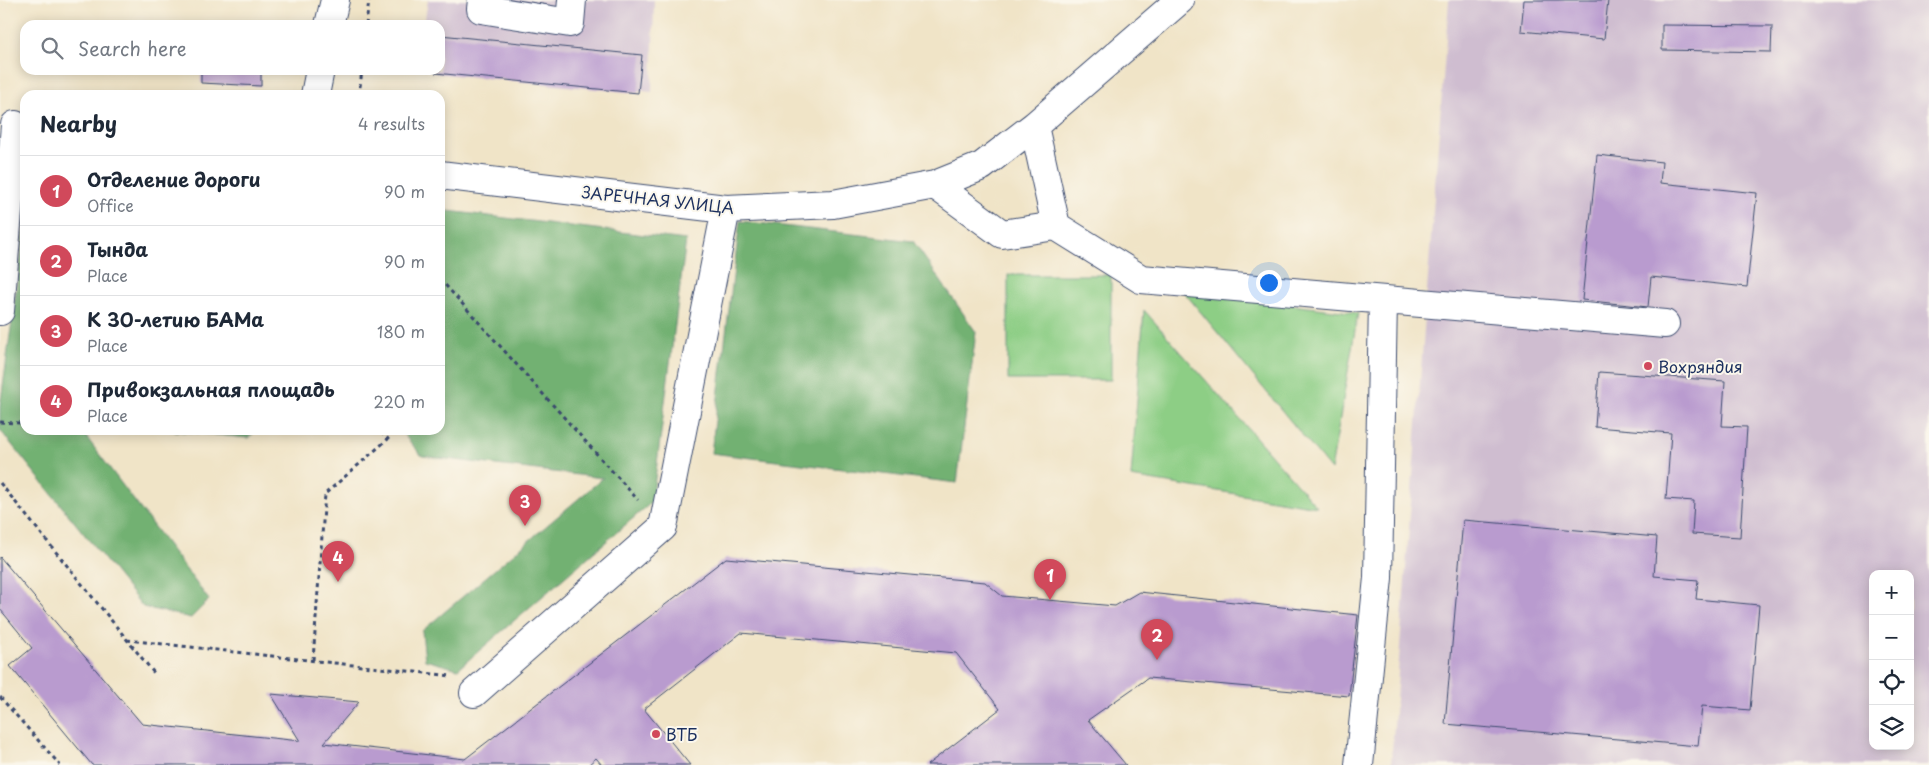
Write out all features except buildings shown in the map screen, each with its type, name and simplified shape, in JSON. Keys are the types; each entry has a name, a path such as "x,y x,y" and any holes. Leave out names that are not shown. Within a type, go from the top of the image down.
{"street":[{"path":"330,20 334,0"},
{"path":"482,0 482,9 570,23 572,0"},
{"name":"ЗАРЕЧНАЯ УЛИЦА","path":"445,176 726,209 833,204 935,186 982,166 1034,126 1180,0"},
{"path":"316,90 319,75"},
{"path":"0,311 13,124"},
{"path":"1034,126 1056,226"},
{"path":"935,186 1002,234 1056,226 1141,279 1666,324"},
{"path":"482,687 662,527 726,209"},
{"path":"1358,765 1378,578 1383,300"}],"path":[{"path":"367,20 369,0"},
{"path":"360,90 361,75"},
{"path":"445,285 662,527"},
{"path":"0,422 20,422"},
{"path":"313,660 325,494 388,439 384,435"},
{"path":"0,483 154,673"},
{"path":"127,640 313,660 482,687"},
{"path":"0,697 60,765"}],"shaded area":[{"path":"428,0 654,0 652,92 445,69 445,20 425,20"},
{"path":"1449,0 1929,0 1929,765 1391,765"}],"green space":[{"path":"445,211 686,240 652,502 458,669 425,660 422,631 603,478 422,456 404,435 445,435"},
{"path":"740,221 913,241 976,332 957,483 711,453"},
{"path":"20,263 20,435 85,435 209,600 191,618 143,607 0,430 0,407"},
{"path":"1008,275 1111,275 1111,380 1008,380"},
{"path":"1184,292 1358,313 1331,470"},
{"path":"1144,310 1317,507 1131,477"},
{"path":"216,435 251,435 248,438"}],"place":[{"name":"Вохряндия","path":"1648,366"},
{"name":"К 30-летию БАМа","path":"525,526"},
{"name":"Привокзальная площадь","path":"338,582"},
{"name":"Отделение дороги","path":"1050,600"},
{"name":"Тында","path":"1157,660"},
{"name":"ВТБ","path":"656,734"}]}
